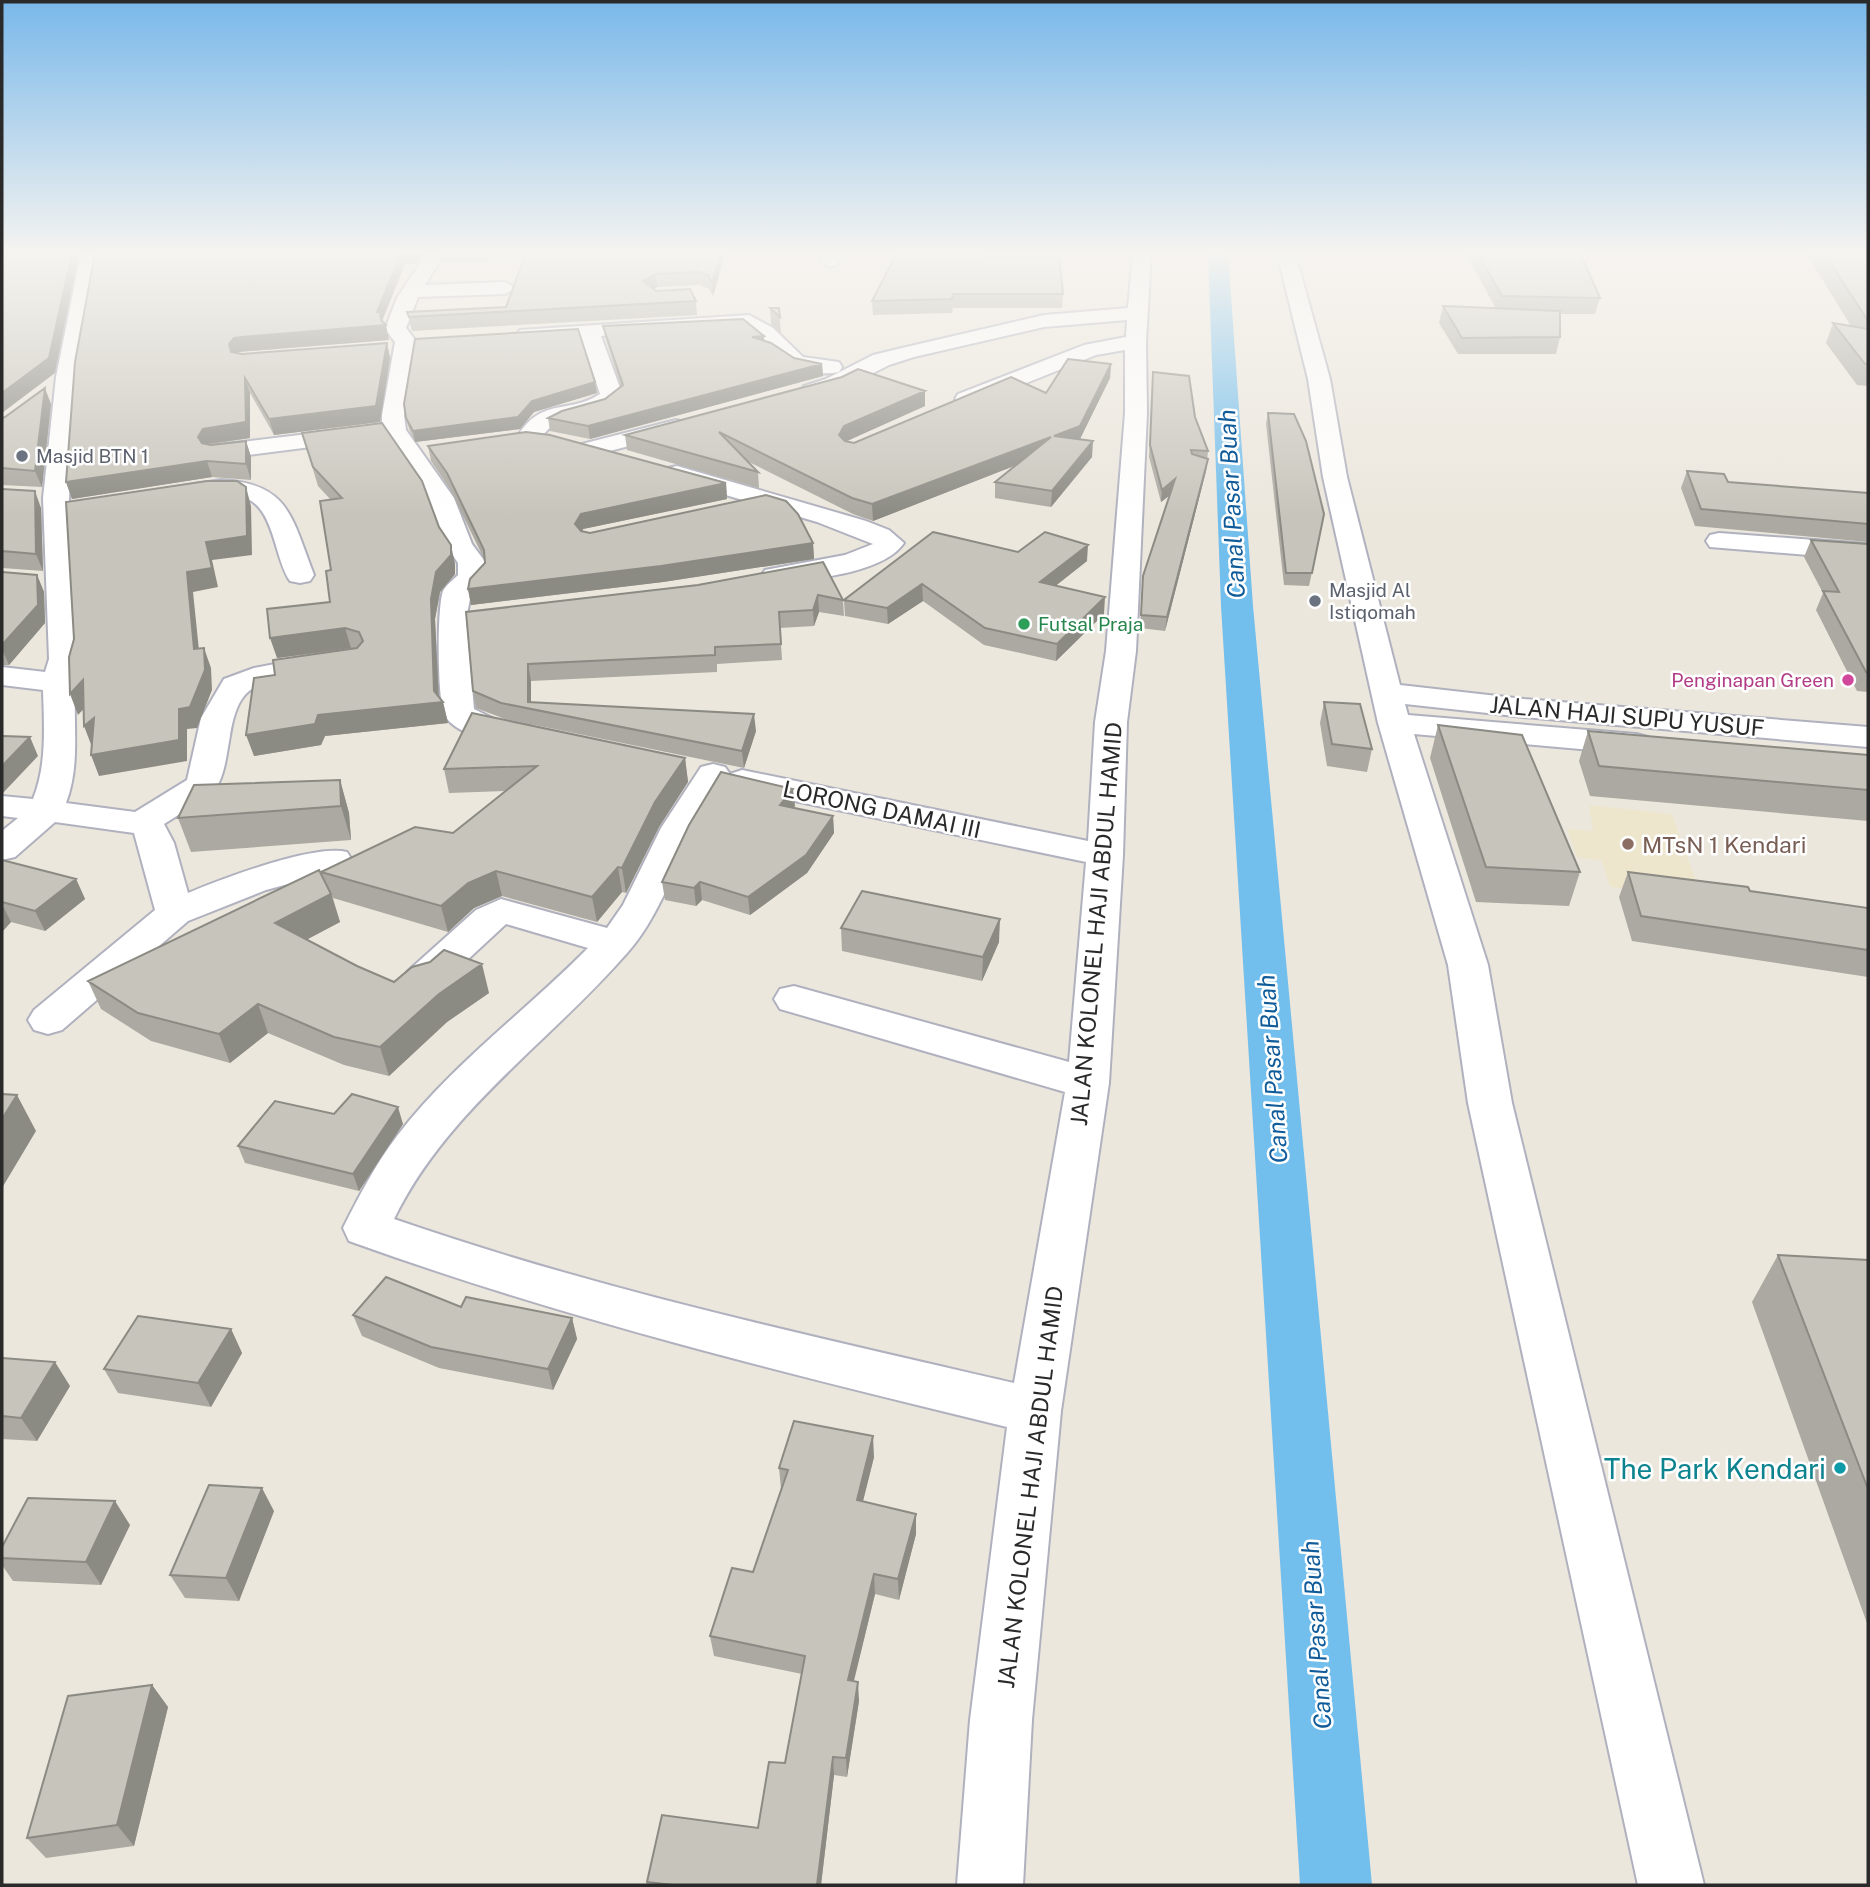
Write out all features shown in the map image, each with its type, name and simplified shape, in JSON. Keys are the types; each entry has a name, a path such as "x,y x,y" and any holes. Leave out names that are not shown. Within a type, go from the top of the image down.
{"street":[{"path":"2,849 45,813 57,782 60,737 58,683 64,659 47,582 65,506 67,377 74,341"},
{"path":"403,341 405,345 394,406 394,430 408,454 432,482 459,545 472,563 472,577 457,592 464,617 458,712 464,719 476,724 553,740"},
{"path":"379,350 425,341"},
{"path":"529,437 532,429 543,418 603,405 612,396 593,341"},
{"path":"774,341 788,355 806,365 864,368"},
{"path":"790,396 834,384 864,368 909,352 957,341"},
{"path":"941,410 1108,341"},
{"name":"JALAN KOLONEL HAJI ABDUL HAMID","path":"990,1885 1001,1720 1035,1411 1088,1083 1105,855 1111,722 1121,651 1136,413 1137,341"},
{"path":"1309,341 1335,477 1390,708 1468,965 1490,1103 1671,1885"},
{"path":"45,393 67,377"},
{"path":"586,450 702,420"},
{"path":"217,452 394,430"},
{"path":"504,440 529,437 558,441 627,461"},
{"path":"408,454 434,449"},
{"path":"651,467 851,525 884,537 891,543 885,549 850,562 753,580"},
{"path":"173,494 230,487 248,488 258,493 275,510 300,575"},
{"path":"29,496 65,506"},
{"path":"727,509 767,500"},
{"path":"1719,541 1868,552"},
{"path":"140,824 201,786 218,718 235,686 254,677 351,660"},
{"path":"2,676 58,683"},
{"name":"JALAN HAJI SUPU YUSUF","path":"1390,708 1537,709 1868,737"},
{"name":"JALAN HAJI SUPU YUSUF","path":"1390,708 1868,762"},
{"name":"LORONG DAMAI III","path":"615,943 647,897 700,771 1105,855"},
{"path":"2,807 122,819 148,826 156,843 175,913"},
{"path":"48,1020 175,913 217,892 265,876 334,860"},
{"path":"422,980 489,918 501,911 615,943 552,1007 473,1080 423,1136 376,1205 366,1228 470,1264 593,1301 769,1348 1035,1411"},
{"path":"794,999 1088,1083"}],"shaded area":[{"name":"MTsN 1 Kendari","path":"1589,805 1672,814 1702,898 1610,887 1602,861 1577,857 1567,829 1593,831"}],"building":[{"path":"2,341 53,341 49,358 2,393"},
{"path":"79,341 231,341 229,344 231,352 242,354 387,343 376,406 269,419 245,378 246,422 203,429 198,437 202,443 211,445 246,441 246,464 207,461 66,482"},
{"path":"415,341 582,341 595,382 532,401 518,417 413,431 406,418 404,404"},
{"path":"608,341 765,341 794,358 822,364 588,426 548,418 562,411 605,399 623,385"},
{"path":"1847,341 1868,341 1868,364 1865,364"},
{"path":"1068,359 1111,364 1080,426 1054,436 1093,441 1052,491 995,482 1051,437 872,504 852,498 719,432 758,472 625,435 842,377 858,369 925,391 844,426 839,435 845,441 854,443 1011,377 1046,393"},
{"path":"1153,372 1189,376 1195,417 1208,451 1191,450 1192,454 1208,459 1167,617 1141,615 1143,576 1175,479 1162,490 1150,445"},
{"path":"45,388 35,471 2,468 2,418"},
{"path":"1268,413 1294,414 1306,441 1324,514 1312,573 1286,573"},
{"path":"382,423 422,481 439,527 451,545 451,555 436,572 431,599 434,691 443,702 318,715 315,724 246,735 254,678 275,675 273,660 357,648 363,641 359,632 345,628 270,638 267,609 330,602 326,571 331,570 320,501 342,498 313,467 302,433"},
{"path":"526,432 550,435 726,483 581,514 575,524 581,531 590,533 766,495 786,501 798,514 813,543 661,566 468,589 470,579 485,563 484,550 447,473 428,446"},
{"path":"1687,471 1724,474 1728,482 1868,493 1868,524 1701,509"},
{"path":"207,481 237,481 246,487 247,536 206,542 212,568 187,572 194,649 204,648 205,670 190,707 179,709 179,740 91,755 94,718 84,726 83,680 70,694 69,657 74,639 66,502"},
{"path":"2,489 35,491 36,554 2,551"},
{"path":"933,532 1018,552 1045,532 1088,545 1040,582 1105,597 1057,644 985,628 922,584 887,608 844,600"},
{"path":"1811,540 1868,544 1868,672 1823,591 1839,592"},
{"path":"823,562 843,600 818,595 813,610 779,612 781,644 715,647 715,655 528,664 528,702 754,714 742,751 501,703 473,691 466,612 698,585"},
{"path":"2,572 37,575 38,605 2,645"},
{"path":"1324,702 1360,704 1372,749 1332,744"},
{"path":"472,713 685,758 655,802 622,868 618,867 592,897 496,871 468,883 441,906 321,872 415,827 453,833 537,766 444,769"},
{"path":"1438,725 1522,735 1580,872 1486,867"},
{"path":"1588,731 1868,755 1868,790 1599,766"},
{"path":"2,736 30,737 2,766"},
{"path":"721,772 793,789 780,805 833,816 806,855 748,897 700,882 694,888 662,882 689,825"},
{"path":"340,780 341,806 178,818 194,785"},
{"path":"2,860 76,879 35,911 2,902"},
{"path":"319,870 331,894 275,923 357,966 394,982 412,967 430,962 444,950 482,964 439,994 380,1047 334,1037 258,1004 219,1034 138,1013 88,981"},
{"path":"1628,872 1748,887 1750,891 1868,908 1868,950 1641,916"},
{"path":"862,891 1000,919 983,957 841,928"},
{"path":"2,1094 17,1095 2,1119"},
{"path":"352,1094 398,1107 353,1174 238,1146 275,1101 334,1114"},
{"path":"1778,1255 1868,1260 1868,1489"},
{"path":"386,1277 461,1307 466,1297 572,1318 548,1369 431,1347 353,1315"},
{"path":"138,1316 231,1329 198,1383 104,1369"},
{"path":"2,1358 55,1362 21,1418 2,1416"},
{"path":"794,1421 873,1436 857,1500 916,1514 898,1579 874,1574 848,1680 858,1682 846,1758 833,1757 817,1885 673,1885 647,1882 662,1815 758,1828 769,1762 785,1763 805,1656 710,1636 732,1568 753,1572 788,1470 779,1468"},
{"path":"209,1485 262,1488 226,1578 170,1575"},
{"path":"28,1498 115,1501 86,1562 2,1558 2,1547"},
{"path":"152,1685 117,1825 27,1838 68,1696"}],"waterway":[{"name":"Canal Pasar Buah","path":"1223,341 1237,606 1336,1885"}],"place":[{"name":"Masjid BTN 1","path":"22,456"},
{"name":"Masjid Al Istiqomah","path":"1315,601"},
{"name":"Futsal Praja","path":"1024,624"},
{"name":"Penginapan Green","path":"1848,680"},
{"name":"MTsN 1 Kendari","path":"1628,844"},
{"name":"The Park Kendari","path":"1840,1468"}]}
